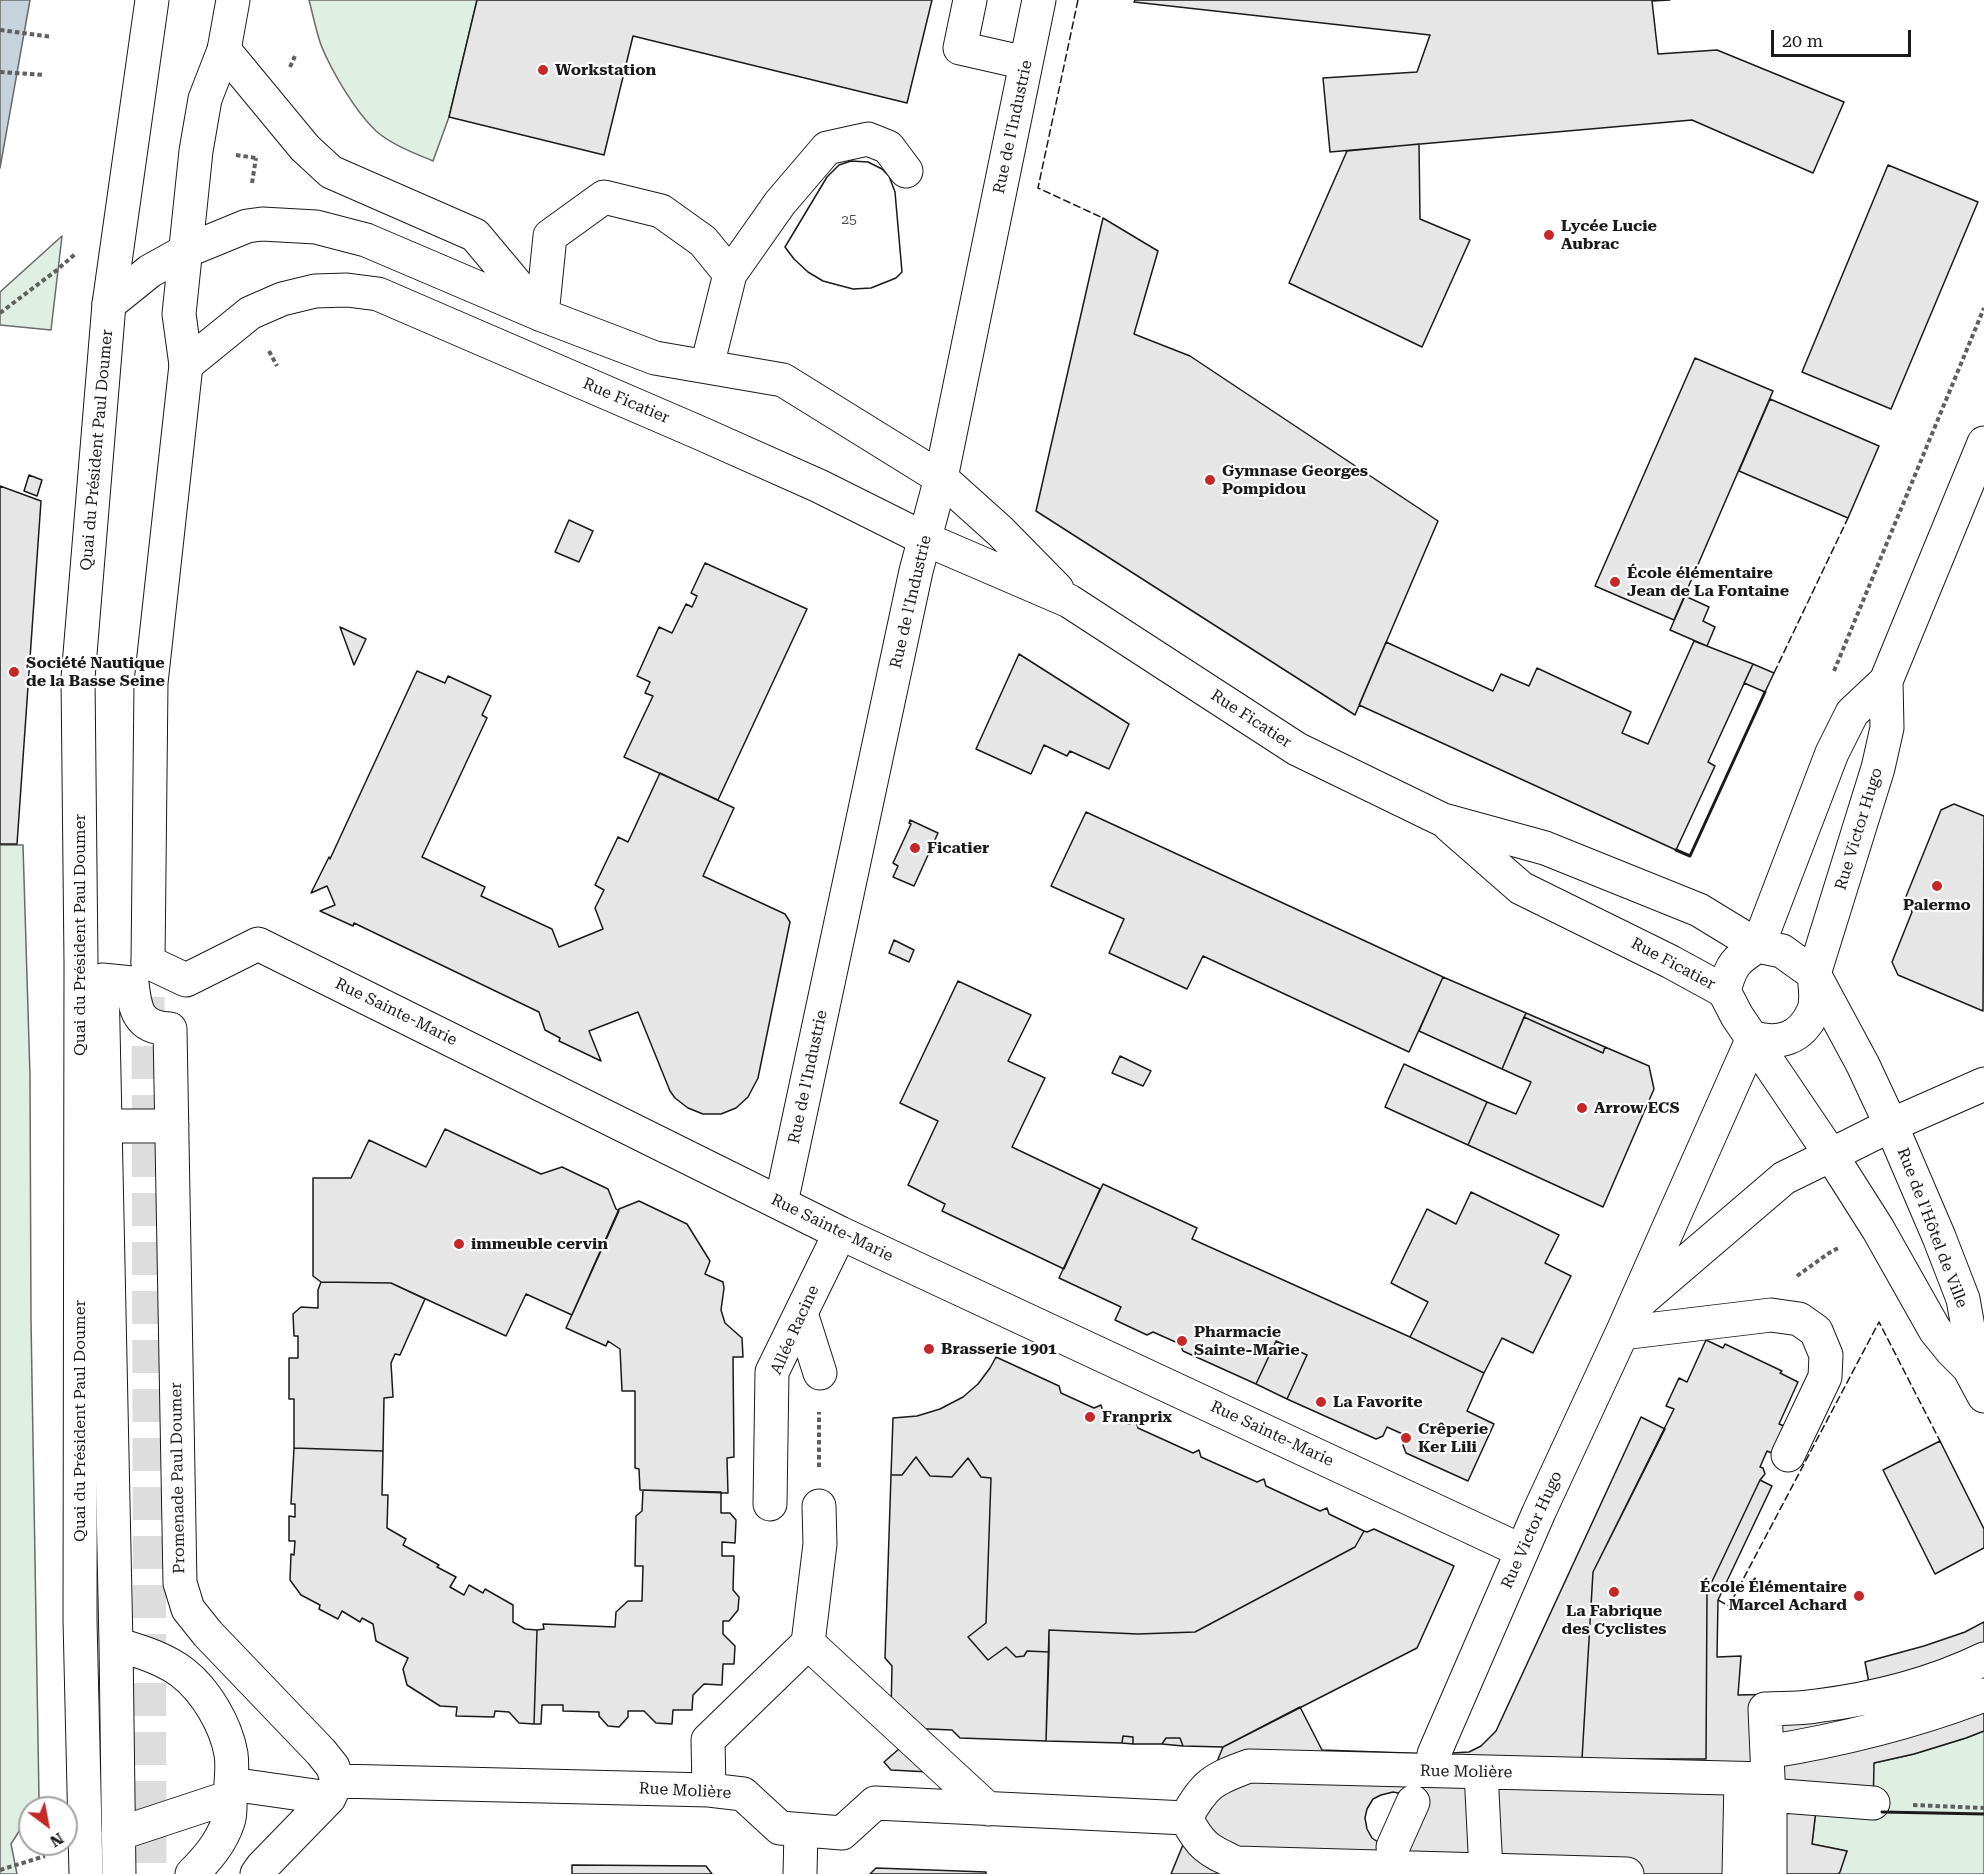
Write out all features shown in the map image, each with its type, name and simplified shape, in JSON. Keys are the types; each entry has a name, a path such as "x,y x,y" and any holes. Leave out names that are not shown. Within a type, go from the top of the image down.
{"street":[{"name":"Quai du Président Paul Doumer","path":"86,1874 80,1620 81,963 78,678 109,304 152,0"},
{"path":"186,365 179,314 196,151 205,99 224,50 233,0"},
{"path":"970,0 960,48 1026,63"},
{"name":"Rue de l'Industrie","path":"781,1203 916,571 941,478 1039,0"},
{"name":"Rue Ficatier","path":"224,50 305,148 331,172 475,235 542,315"},
{"path":"707,366 730,274 780,204 827,148 868,139 888,147 906,171"},
{"path":"542,315 550,236 604,196 662,211 703,241 730,274"},
{"name":"Rue Ficatier","path":"109,304 150,271 186,251 247,226 281,224 316,227 366,240 542,315 655,357 783,380 941,478 999,531 1069,601"},
{"name":"Rue Ficatier","path":"186,365 250,313 282,299 315,291 347,290 378,294 700,433 819,486 926,539 1069,601 1297,749 1443,820 1545,848 1699,910 1758,946"},
{"name":"Rue Sainte-Marie","path":"186,365 151,683 148,962 186,980 258,944 840,1233 1522,1551"},
{"name":"Rue Victor Hugo","path":"1814,974 1878,768 1887,728 1887,681 1984,443"},
{"name":"Rue Victor Hugo","path":"1758,946 1832,753 1852,713 1887,681"},
{"name":"Rue Ficatier","path":"1443,820 1521,888 1724,991"},
{"path":"1758,946 1782,951 1814,974 1816,993 1814,1011 1796,1033 1777,1042 1753,1038 1737,1016 1724,991 1730,970 1742,956 1758,946"},
{"name":"Rue de l'Hôtel de Ville","path":"1814,974 1863,1065 1939,1237 1963,1299 1969,1333 1969,1368"},
{"name":"Promenade Paul Doumer","path":"105,1126 102,980 132,983 136,1011 156,1029 170,1029 180,1583 188,1609 227,1655 333,1767 333,1790"},
{"name":"Rue Victor Hugo","path":"1434,1754 1522,1551 1753,1038"},
{"name":"Rue de l'Hôtel de Ville","path":"1753,1038 1878,1229 1935,1330 1969,1368 1984,1396"},
{"name":"Rue Victor Hugo","path":"1627,1321 1784,1178 1891,1125 1984,1084"},
{"path":"119,1874 105,1126 172,1126"},
{"name":"Allée Racine","path":"770,1504 772,1372 840,1233"},
{"path":"801,1313 820,1373"},
{"path":"1627,1321 1771,1315 1799,1319 1816,1331 1826,1355 1825,1377 1788,1455"},
{"path":"709,1790 708,1740 808,1643 820,1544 819,1506"},
{"path":"808,1643 988,1809"},
{"path":"116,1644 170,1664 196,1685 218,1718 226,1737 231,1754 229,1821 218,1845 192,1874"},
{"path":"196,1685 227,1655"},
{"path":"1770,1874 1764,1786 1765,1709 1814,1707 1885,1693 1929,1681 1984,1659"},
{"path":"1739,1874 1764,1786 1862,1734 1984,1695"},
{"name":"Rue Molière","path":"231,1791 709,1790 743,1794 780,1828 842,1833 875,1803 1186,1818 1198,1796 1220,1776 1249,1767 1481,1772 1764,1786"},
{"path":"1481,1772 1486,1871"},
{"path":"1764,1786 1873,1803"},
{"path":"257,1874 333,1790"},
{"path":"118,1834 231,1791"},
{"path":"1393,1846 1413,1802"},
{"path":"1186,1818 1197,1838 1210,1851 1236,1863 1627,1874"},
{"path":"800,1874 801,1830"}],"path":[{"path":"0,30 52,37"},
{"path":"0,72 44,75"},
{"path":"0,313 57,270 81,248"},
{"path":"1833,674 1984,308"},
{"path":"1792,1279 1828,1252 1878,1229"},
{"path":"819,1506 820,1373"},
{"path":"1873,1803 1984,1808"}],"green space":[{"path":"309,0 477,0 449,117 433,161 389,140 376,131 360,113 326,56 319,40"},
{"path":"62,236 51,330 0,325 0,292"},
{"path":"0,845 23,845 30,1076 31,1320 39,1796 18,1796 18,1833 11,1844 17,1874 0,1874"},
{"path":"1984,1731 1984,1874 1838,1874 1847,1851 1812,1844 1816,1810 1874,1763 1914,1754"}],"shaded area":[{"path":"0,0 30,0 0,168"}],"building":[{"name":"Workstation","path":"477,0 932,0 907,103 633,36 604,155 449,117"},
{"path":"1135,0 1670,0 1652,1 1658,54 1717,50 1844,102 1813,173 1692,120 1330,152 1323,78 1417,72 1430,35 1134,2"},
{"path":"1419,144 1420,219 1470,240 1422,347 1289,283 1347,151"},
{"path":"851,161 868,162 882,169 889,176 895,192 902,272 896,278 871,288 853,289 823,281 808,272 785,247 827,177 839,165"},
{"path":"851,161 868,162 882,169 889,176 895,192 902,272 896,278 871,288 853,289 823,281 808,272 785,247 827,177 839,165"},
{"path":"1888,165 1978,202 1891,409 1802,372"},
{"name":"Gymnase Georges Pompidou","path":"1103,218 1158,251 1134,334 1190,356 1438,521 1355,715 1036,511"},
{"path":"1695,358 1773,391 1674,620 1595,586"},
{"path":"1770,399 1879,446 1848,518 1739,471"},
{"path":"29,475 42,480 37,496 24,491"},
{"name":"Société Nautique de la Basse Seine","path":"0,486 41,501 17,844 0,844"},
{"path":"569,520 593,531 579,562 555,552"},
{"path":"705,563 807,609 718,800 624,757 653,696 645,693 650,682 637,676 659,627 672,633 686,604 692,607 697,596 691,593"},
{"path":"1685,596 1709,607 1703,621 1715,627 1707,646 1670,630"},
{"path":"340,627 366,639 354,665"},
{"path":"1694,641 1753,664 1708,762 1715,766 1676,850 1359,705 1386,642 1493,691 1501,674 1529,686 1537,668 1631,712 1622,733 1648,744"},
{"path":"1019,654 1129,724 1109,769 1070,751 1067,756 1044,745 1031,774 976,749"},
{"path":"1753,664 1774,673 1765,692 1744,683"},
{"path":"417,671 445,683 448,676 491,696 482,715 487,718 422,857 485,887 481,896 552,929 559,947 603,929 595,908 604,890 595,885 618,837 628,842 660,773 734,808 703,876 785,914 790,922 758,1078 748,1097 736,1108 721,1114 703,1114 688,1108 675,1098 670,1091 638,1012 589,1031 601,1061 559,1041 560,1038 545,1030 539,1012 354,923 353,926 320,911 335,905 327,886 311,893 329,857 330,859"},
{"path":"1954,804 1984,816 1983,1011 1898,975 1892,962 1912,912 1905,899 1941,810"},
{"path":"1086,812 1443,977 1409,1052 1203,956 1187,989 1109,953 1124,919 1051,886"},
{"name":"Ficatier","path":"910,820 938,833 914,886 893,877 898,866 893,863 911,824"},
{"path":"894,940 914,950 909,962 889,953"},
{"path":"1443,977 1526,1013 1502,1069 1419,1031"},
{"path":"958,981 1031,1015 1008,1061 1045,1078 1012,1147 1100,1189 1064,1269 942,1211 945,1204 908,1185 938,1121 900,1103"},
{"path":"1526,1013 1605,1047 1603,1053 1524,1017"},
{"name":"Arrow ECS","path":"1524,1017 1603,1053 1605,1047 1649,1066 1654,1089 1603,1207 1468,1145 1487,1102 1516,1114 1531,1082 1502,1069"},
{"path":"1120,1056 1151,1071 1143,1086 1112,1073"},
{"path":"1404,1064 1487,1102 1468,1145 1385,1107"},
{"name":"immeuble cervin","path":"445,1129 541,1174 562,1167 608,1189 619,1211 572,1315 526,1294 506,1336 391,1283 321,1282 313,1276 313,1178 351,1178 369,1140 426,1167"},
{"path":"1103,1184 1197,1228 1192,1239 1410,1337 1484,1373 1467,1411 1494,1424 1468,1481 1406,1453 1403,1445 1407,1436 1387,1427 1383,1436 1376,1439 1287,1399 1307,1355 1276,1341 1256,1384 1183,1351 1180,1344 1153,1332 1147,1335 1115,1320 1121,1307 1059,1278"},
{"path":"1471,1192 1559,1235 1545,1263 1571,1276 1533,1353 1502,1338 1484,1373 1410,1337 1428,1302 1391,1283 1427,1209 1456,1224"},
{"path":"639,1201 687,1224 710,1261 705,1274 723,1282 721,1310 725,1323 742,1338 743,1357 733,1357 734,1457 727,1458 728,1493 640,1490 639,1469 635,1468 635,1391 622,1391 620,1349 608,1341 606,1346 566,1328 619,1209"},
{"path":"321,1282 391,1283 425,1299 400,1355 395,1354 391,1363 393,1397 384,1398 383,1451 294,1448 294,1399 289,1399 289,1358 298,1358 298,1336 294,1336 293,1314 301,1307 318,1308 318,1290"},
{"path":"1706,1340 1723,1348 1725,1344 1782,1371 1780,1373 1798,1382 1779,1424 1787,1427 1774,1454 1767,1451 1760,1467 1763,1468 1765,1474 1760,1480 1707,1592 1706,1759 1582,1759 1593,1572 1674,1409 1666,1406 1679,1378 1687,1382"},
{"path":"1276,1341 1307,1355 1287,1399 1256,1384"},
{"path":"996,1357 1059,1386 1061,1393 1094,1408 1101,1405 1103,1412 1129,1424 1136,1421 1138,1428 1193,1453 1199,1450 1201,1457 1257,1482 1264,1479 1266,1486 1320,1511 1327,1508 1329,1514 1364,1531 1355,1547 1195,1632 1138,1634 1049,1630 1049,1652 1027,1651 1024,1656 1016,1657 1006,1647 988,1660 968,1637 986,1623 991,1478 981,1477 968,1458 952,1477 930,1476 916,1457 902,1475 891,1475 893,1418 917,1416 940,1409 963,1397 978,1384"},
{"path":"1641,1417 1665,1429 1593,1572 1582,1759 1706,1759 1707,1592 1760,1480 1772,1486 1718,1600 1717,1657 1741,1656 1738,1695 1784,1694 1869,1683 1865,1662 1924,1646 1965,1632 1984,1622 1984,1731 1914,1754 1874,1763 1873,1812 1816,1810 1812,1844 1847,1851 1838,1874 1171,1874 1223,1747 1300,1707 1322,1750 1434,1754 1469,1752 1481,1746 1496,1731","holes":["1393,1792 1403,1794 1381,1844 1372,1838 1367,1829 1365,1818 1367,1809 1373,1799 1381,1795"]},
{"path":"1940,1441 1984,1529 1984,1548 1935,1574 1883,1470"},
{"path":"294,1448 383,1451 382,1495 388,1495 387,1528 406,1539 403,1545 456,1577 450,1587 464,1595 469,1585 483,1593 485,1589 513,1605 513,1622 525,1629 537,1630 534,1724 519,1723 509,1712 495,1711 494,1717 456,1716 457,1707 440,1706 407,1685 403,1669 408,1658 376,1641 373,1624 362,1618 360,1622 342,1611 338,1619 319,1609 320,1605 301,1595 290,1580 291,1554 294,1555 295,1541 289,1541 289,1516 295,1517 295,1504 291,1504"},
{"path":"916,1457 930,1476 952,1477 968,1458 981,1477 991,1478 986,1623 968,1637 988,1660 1006,1647 1016,1657 1024,1656 1027,1651 1049,1652 1046,1741 960,1738 952,1730 905,1728 891,1713 892,1666 885,1658 891,1475 902,1475"},
{"path":"643,1490 721,1492 721,1513 730,1513 736,1520 735,1543 722,1542 722,1556 734,1556 733,1590 739,1597 738,1610 729,1621 723,1621 723,1634 735,1646 734,1664 723,1664 722,1685 704,1684 693,1695 692,1710 673,1710 672,1724 656,1723 644,1711 628,1711 628,1717 619,1727 608,1726 599,1716 599,1712 563,1711 563,1705 542,1705 541,1724 534,1724 537,1630 544,1629 543,1624 615,1627 616,1612 628,1601 642,1601 643,1566 635,1566 636,1516 642,1511"},
{"path":"1374,1529 1454,1566 1417,1648 1223,1747 1183,1746 1180,1738 1166,1738 1162,1744 1133,1744 1133,1737 1123,1736 1122,1743 1046,1741 1049,1630 1138,1634 1195,1632 1355,1547 1364,1531"},
{"path":"1123,1736 1133,1737 1133,1744 1122,1743"},
{"path":"1166,1738 1180,1738 1183,1746 1162,1744"},
{"path":"907,1742 929,1772 891,1770 884,1762"},
{"path":"572,1865 706,1866 712,1874 572,1874"},
{"path":"876,1868 986,1872 986,1874 870,1874"}],"tunnel":[{"path":"148,997 150,1874"}],"fence":[{"path":"1078,0 1038,188 1103,218"},
{"path":"1774,673 1848,518"},
{"path":"1718,1600 1729,1606 1879,1322 1940,1441"}],"wall":[{"path":"1676,850 1690,856 1765,692"},
{"path":"1882,1812 1984,1814"}],"place":[{"name":"Workstation","path":"543,70"},
{"name":"Lycée Lucie Aubrac","path":"1549,235"},
{"name":"Gymnase Georges Pompidou","path":"1210,480"},
{"name":"École élémentaire Jean de La Fontaine","path":"1615,582"},
{"name":"Société Nautique de la Basse Seine","path":"14,672"},
{"name":"Ficatier","path":"915,848"},
{"name":"Palermo","path":"1937,886"},
{"name":"Arrow ECS","path":"1582,1108"},
{"name":"immeuble cervin","path":"459,1244"},
{"name":"Pharmacie Sainte-Marie","path":"1182,1341"},
{"name":"Brasserie 1901","path":"929,1349"},
{"name":"La Favorite","path":"1321,1402"},
{"name":"Franprix","path":"1090,1417"},
{"name":"Crêperie Ker Lili","path":"1406,1438"},
{"name":"La Fabrique des Cyclistes","path":"1614,1592"},
{"name":"École Élémentaire Marcel Achard","path":"1859,1596"}]}
